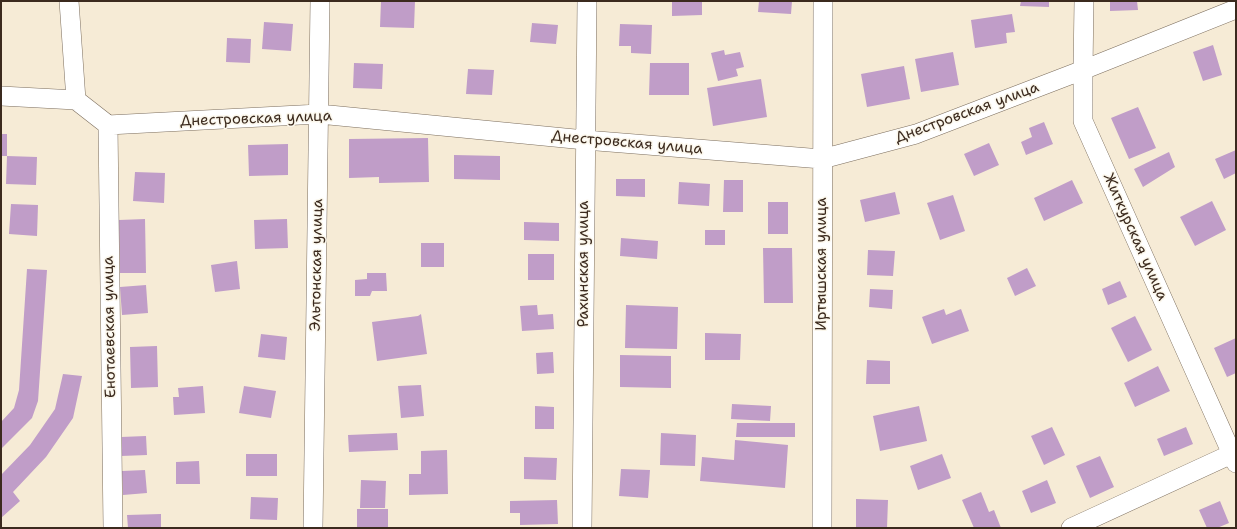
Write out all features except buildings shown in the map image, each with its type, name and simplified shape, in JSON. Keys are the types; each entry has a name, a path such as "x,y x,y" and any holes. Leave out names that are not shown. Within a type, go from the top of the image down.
{"street":[{"path":"68,1 76,100"},
{"name":"Эльтонская улица","path":"313,528 320,1"},
{"name":"Рахинская улица","path":"582,528 587,1"},
{"name":"Иртышская улица","path":"822,528 823,1"},
{"name":"Житкурская улица","path":"1084,1 1084,121 1235,456"},
{"name":"Днестровская улица","path":"108,125 319,114 585,140 822,159 916,134 1236,9"},
{"path":"1,96 76,100 108,125"},
{"name":"Енотаевская улица","path":"108,125 113,528"},
{"path":"1071,528 1235,456"}]}
